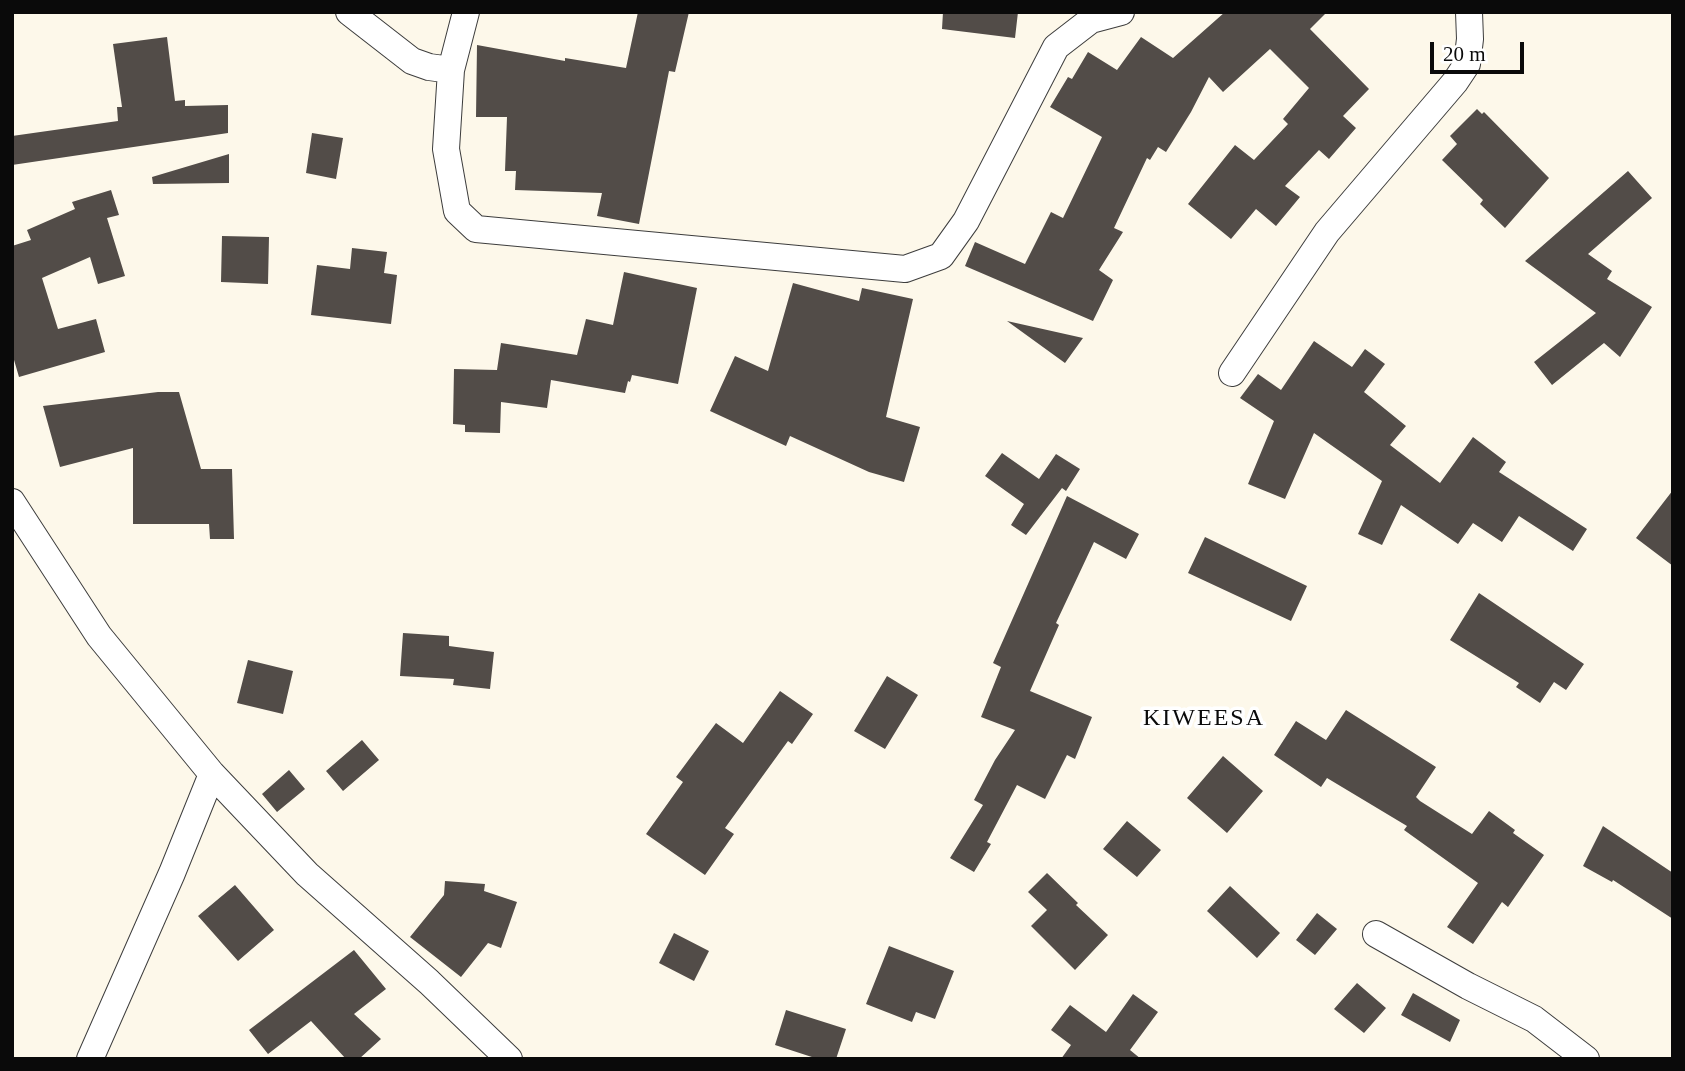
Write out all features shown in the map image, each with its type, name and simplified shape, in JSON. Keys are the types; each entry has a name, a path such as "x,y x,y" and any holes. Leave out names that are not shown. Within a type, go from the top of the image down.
{"street":[{"path":"349,12 412,61 451,70"},
{"path":"467,12 451,70 446,149 457,211 476,229 905,269 941,256 966,221 1056,47 1091,20 1121,12"},
{"path":"1232,373 1327,232 1455,82 1466,64 1470,39 1469,12"},
{"path":"13,505 99,636 212,774 307,874 429,982 509,1059"},
{"path":"90,1059 172,873 212,774"},
{"path":"1376,934 1534,1019 1586,1059"}],"building":[{"path":"638,12 689,12 675,72 669,71 639,224 597,216 602,193 515,190 516,171 505,171 507,117 476,117 477,45 565,61 565,58 626,68"},
{"path":"943,12 1018,12 1015,38 942,29"},
{"path":"1225,12 1327,12 1310,29 1369,89 1343,116 1356,128 1329,159 1319,150 1285,186 1300,197 1276,226 1256,209 1231,239 1188,204 1235,145 1254,160 1288,124 1283,119 1309,88 1270,49 1223,92 1209,77 1166,152 1158,147 1150,160 1147,158 1114,228 1123,232 1099,270 1113,280 1093,321 965,266 975,242 1025,264 1051,212 1063,218 1102,137 1050,107 1068,77 1072,79 1088,52 1117,70 1141,37 1173,58"},
{"path":"167,37 175,101 185,100 185,106 228,105 228,133 12,165 12,136 118,121 117,107 122,107 113,44"},
{"path":"1477,109 1482,114 1484,112 1549,178 1505,228 1480,204 1483,200 1442,160 1457,144 1450,136"},
{"path":"312,133 343,138 336,179 306,173"},
{"path":"229,154 229,183 153,184 152,177"},
{"path":"1628,171 1652,198 1588,254 1612,271 1607,279 1652,307 1620,357 1604,343 1552,385 1534,362 1596,313 1525,261"},
{"path":"111,190 119,215 107,218 125,276 98,284 90,257 42,278 58,329 96,319 105,352 19,377 12,353 12,246 31,240 27,230 75,209 72,202"},
{"path":"222,236 269,237 268,284 221,282"},
{"path":"352,248 387,252 384,273 397,275 391,324 311,315 317,265 350,269"},
{"path":"624,272 697,288 678,384 632,375 625,393 551,380 547,408 501,402 500,433 465,432 465,425 453,424 454,369 497,370 501,343 577,355 586,319 613,325"},
{"path":"793,283 859,301 862,288 913,299 886,417 920,427 904,482 869,472 790,436 786,446 710,411 735,356 768,371"},
{"path":"1007,321 1083,338 1065,363"},
{"path":"1314,341 1352,367 1365,349 1385,364 1364,392 1406,426 1390,445 1440,483 1473,437 1506,462 1499,472 1587,529 1573,551 1519,516 1502,542 1473,523 1458,544 1401,505 1382,545 1358,534 1382,481 1314,433 1285,499 1248,484 1274,421 1240,398 1258,374 1281,390"},
{"path":"158,392 179,392 201,469 232,469 234,539 210,539 209,524 133,524 133,448 60,467 43,406"},
{"path":"1002,453 1039,479 1056,454 1080,469 1066,491 1062,488 1026,535 1011,525 1024,504 985,476"},
{"path":"1673,490 1673,566 1636,538"},
{"path":"1067,496 1139,534 1126,559 1094,542 1056,623 1059,625 1030,691 1092,717 1075,759 1067,755 1045,799 1017,785 987,842 991,844 974,872 950,858 983,805 974,800 1015,730 981,717 1001,667 993,663"},
{"path":"1205,537 1307,586 1291,621 1188,573"},
{"path":"1479,593 1584,664 1566,690 1554,682 1540,703 1516,687 1519,683 1450,640"},
{"path":"403,633 449,636 449,646 494,652 490,689 453,685 454,679 400,676"},
{"path":"248,660 293,671 283,714 237,703"},
{"path":"887,676 918,695 885,749 854,731"},
{"path":"780,691 813,714 792,744 788,741 725,828 734,834 705,875 646,834 683,782 676,777 716,723 743,743"},
{"path":"1346,710 1436,767 1416,797 1420,801 1472,834 1489,811 1515,830 1513,833 1544,855 1508,907 1502,902 1473,944 1447,927 1478,883 1404,830 1407,826 1327,778 1321,787 1274,755 1296,721 1326,740"},
{"path":"362,740 379,760 343,791 326,771"},
{"path":"1223,756 1263,791 1227,833 1187,798"},
{"path":"289,770 305,789 277,812 262,794"},
{"path":"1127,821 1161,850 1137,877 1103,849"},
{"path":"1603,826 1673,873 1673,919 1613,880 1612,882 1583,866"},
{"path":"1047,873 1108,935 1075,970 1031,926 1047,910 1028,892"},
{"path":"445,881 485,884 484,891 517,902 501,948 488,943 461,977 410,937 444,895"},
{"path":"235,885 274,930 238,961 198,916"},
{"path":"1230,886 1280,933 1257,958 1207,911"},
{"path":"1317,913 1337,929 1315,955 1296,940"},
{"path":"674,933 709,951 694,981 659,963"},
{"path":"889,946 954,971 935,1019 916,1012 912,1022 866,1004"},
{"path":"354,950 386,989 354,1014 381,1039 359,1059 346,1059 311,1021 268,1054 249,1030"},
{"path":"1357,983 1386,1008 1364,1033 1334,1009"},
{"path":"1413,993 1460,1020 1450,1042 1401,1015"},
{"path":"1133,994 1158,1012 1130,1050 1141,1059 1061,1059 1071,1045 1051,1030 1070,1005 1106,1032"},
{"path":"786,1010 846,1029 836,1059 818,1059 775,1045"}],"district":[{"name":"KIWEESA","path":"1204,719"}]}
